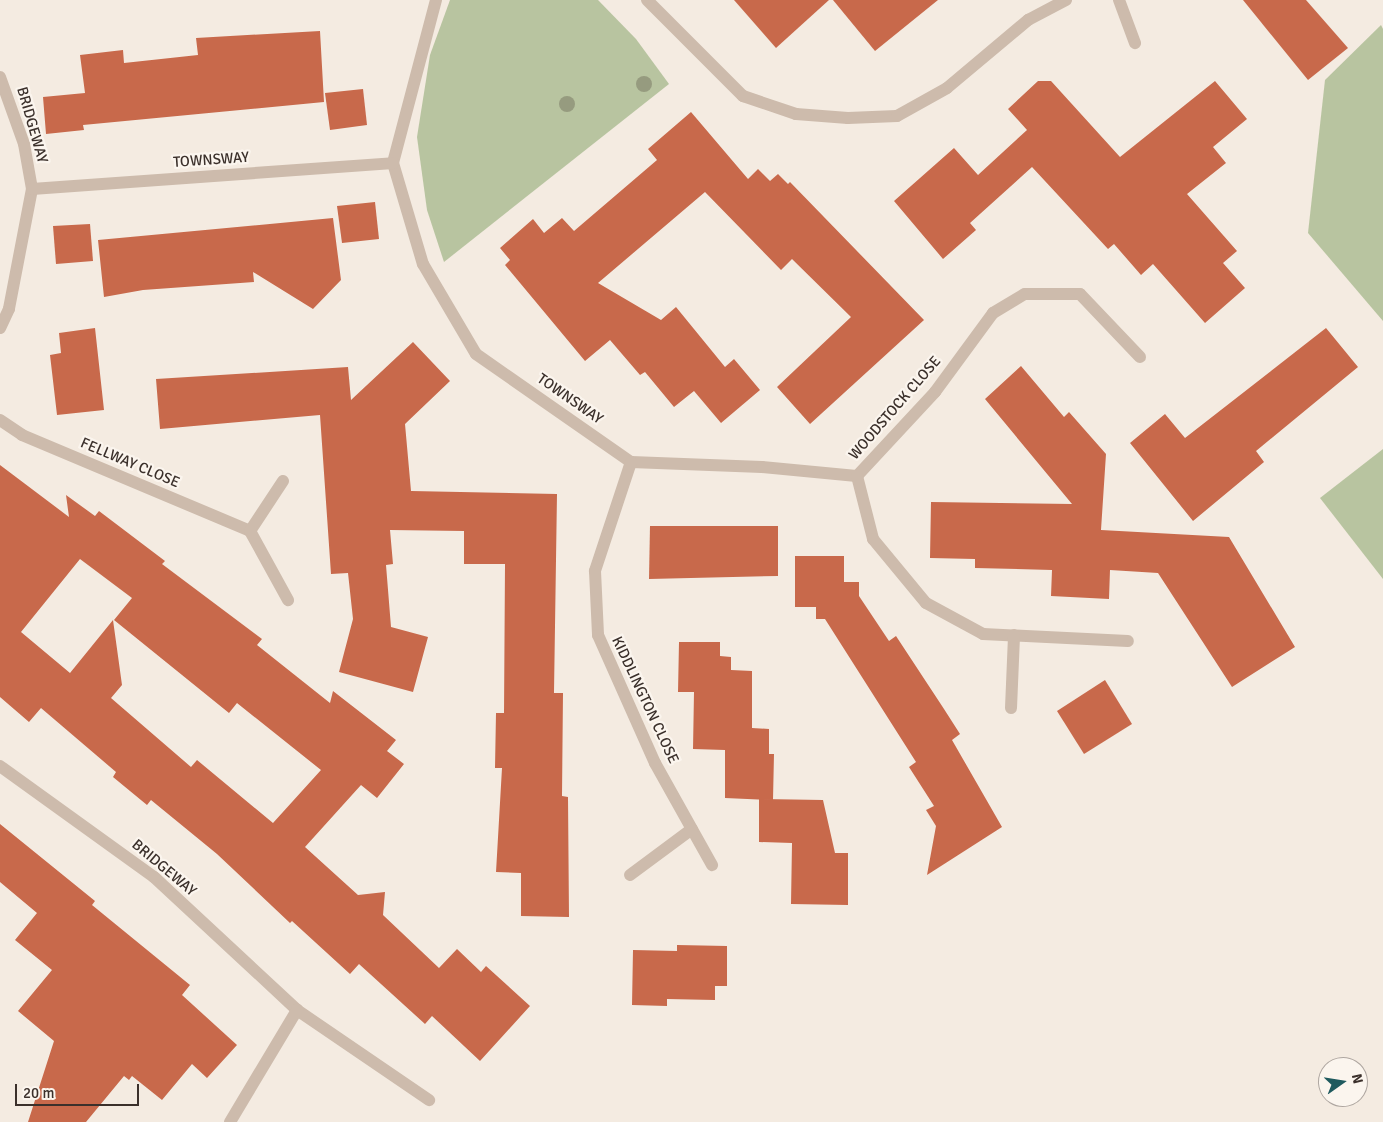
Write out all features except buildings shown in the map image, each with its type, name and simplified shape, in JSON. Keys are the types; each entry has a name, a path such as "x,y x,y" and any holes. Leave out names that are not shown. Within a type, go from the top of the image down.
{"street":[{"path":"393,163 436,0"},
{"path":"647,0 743,96 796,114 848,118 897,116 948,88 1028,20 1066,0"},
{"path":"1118,0 1135,44"},
{"name":"BRIDGEWAY","path":"0,76 24,144 32,189 10,309 0,328"},
{"name":"TOWNSWAY","path":"32,189 393,163 423,264 476,354 631,462"},
{"name":"WOODSTOCK CLOSE","path":"858,476 935,392 993,313 1025,294 1080,294 1140,357"},
{"name":"FELLWAY CLOSE","path":"0,420 22,435 250,531"},
{"path":"631,462 762,467 858,476 873,539 926,603 983,634 1128,641"},
{"name":"KIDDLINGTON CLOSE","path":"631,462 595,571 598,635 656,763 712,866"},
{"path":"283,481 250,531 288,600"},
{"path":"1011,708 1014,635"},
{"name":"BRIDGEWAY","path":"0,766 154,877 297,1010 429,1100"},
{"path":"630,874 692,830"},
{"path":"230,1122 297,1010"}],"green space":[{"path":"450,0 598,0 636,39 669,84 444,262 427,210 417,137 430,55"},
{"path":"1381,25 1383,29 1383,321 1308,233 1325,80"},
{"path":"1383,449 1383,579 1320,498"}]}
